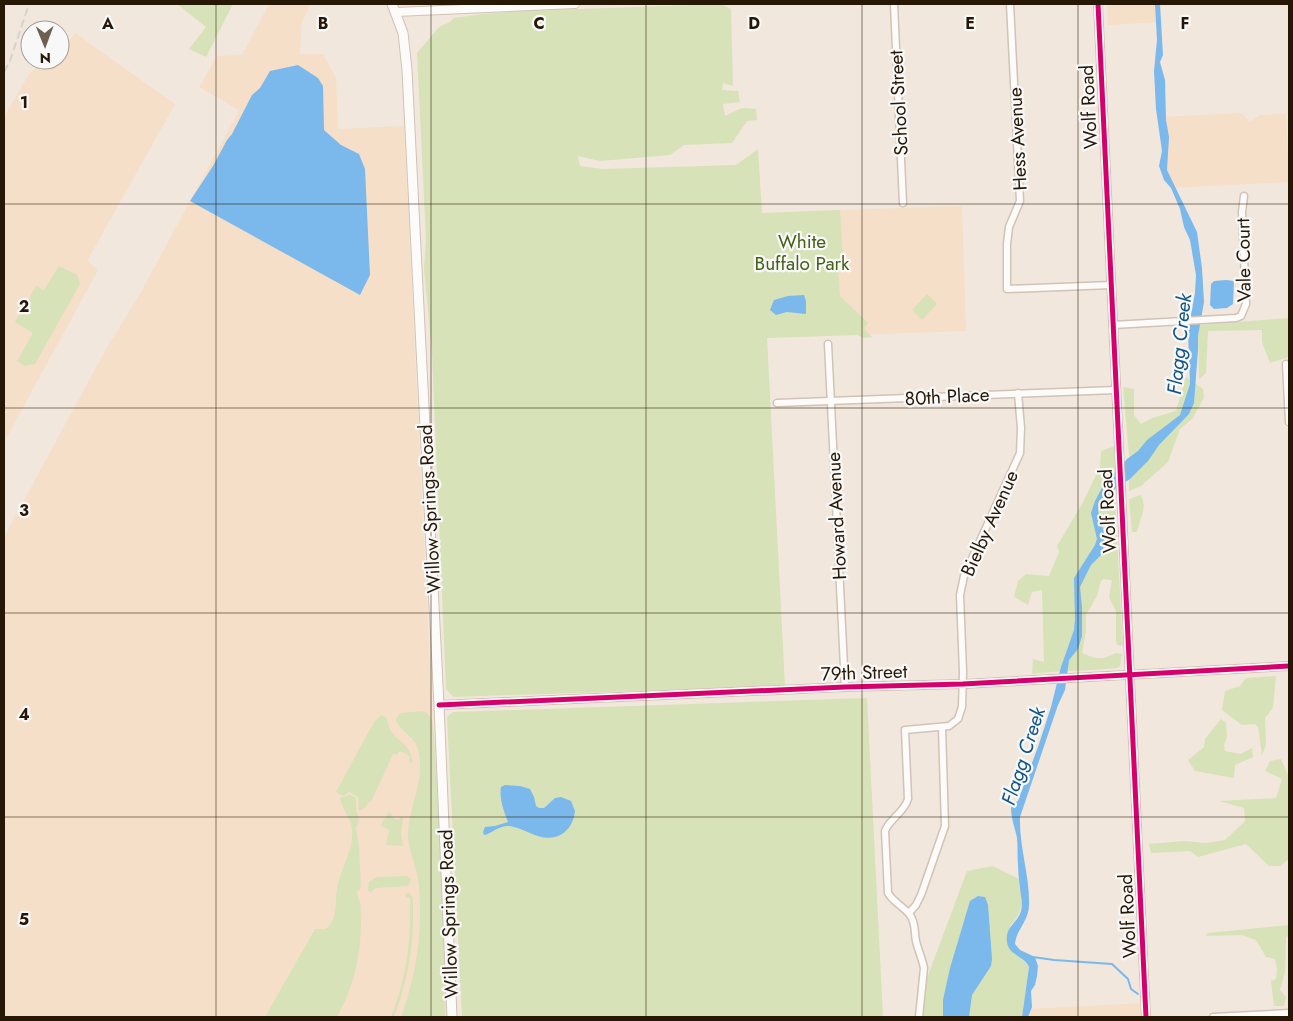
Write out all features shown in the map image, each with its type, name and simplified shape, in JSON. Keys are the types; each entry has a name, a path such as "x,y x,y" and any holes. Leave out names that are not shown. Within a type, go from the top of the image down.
{"main road":[{"name":"Willow Springs Road","path":"394,8 403,33 407,70 452,1017"}],"street":[{"path":"394,8 575,4"},
{"name":"School Street","path":"894,4 903,203"},
{"name":"Hess Avenue","path":"1010,4 1020,201 1009,227 1007,289 1111,285"},
{"name":"Wolf Road","path":"1098,4 1146,1017"},
{"name":"Vale Court","path":"1113,325 1208,320 1240,316 1246,304 1242,212 1244,196"},
{"name":"Howard Avenue","path":"828,344 845,687"},
{"path":"1286,364 1289,422"},
{"name":"80th Place","path":"777,403 1116,390"},
{"name":"Bielby Avenue","path":"942,728 949,726 958,719 962,707 960,595 964,576 1020,453 1021,428 1018,393"},
{"name":"79th Street","path":"438,705 845,687 963,684 1289,666"},
{"path":"909,913 922,895 945,826 942,728 905,730 908,799 904,808 889,823 885,830 888,893 890,897 909,913 914,923 916,942 924,968 919,1017"},
{"path":"1213,1017 1289,1013"}],"shaded area":[{"path":"269,4 311,4 302,22 300,54 323,54 336,78 338,129 404,126 447,1017 4,1017 4,537 106,349 140,294 239,110 199,87 217,56 242,55"},
{"path":"1107,4 1158,4 1159,22 1108,25"},
{"path":"75,33 175,104 87,261 98,270 4,442 4,117 29,74 34,70 70,70 70,40"},
{"path":"1242,113 1250,122 1260,115 1286,114 1289,182 1172,188 1162,157 1160,117"},
{"path":"962,206 966,331 767,338 762,213"},
{"path":"1143,1003 1144,1017 1029,1017 1030,1009"}],"green space":[{"path":"177,4 233,4 206,57 189,49 206,27"},
{"name":"White Buffalo Park","path":"721,4 731,9 733,86 723,83 722,90 738,91 740,102 723,104 725,116 742,108 756,109 757,120 747,121 732,143 684,145 670,155 600,161 578,156 580,166 603,169 736,165 758,149 762,213 840,210 843,258 838,269 840,296 868,323 864,328 872,337 863,338 857,335 767,338 785,686 453,697 446,689 432,353 424,269 426,239 417,53 439,27 454,18 522,11"},
{"path":"59,266 77,275 80,284 35,364 25,366 17,361 33,333 15,322 36,286 44,290"},
{"path":"927,294 937,304 922,320 912,310"},
{"path":"1289,318 1289,357 1270,363 1262,342 1262,330 1208,331 1206,373 1199,379 1199,325"},
{"path":"1186,377 1203,389 1204,398 1192,419 1180,429 1168,462 1141,486 1129,491 1129,455 1123,387 1134,389 1134,415 1141,424 1152,418 1176,411"},
{"path":"1115,446 1116,519 1123,646 1117,645 1116,641 1116,611 1109,597 1112,580 1103,579 1097,596 1086,615 1086,631 1082,653 1099,658 1115,653 1122,654 1120,666 1117,668 1032,674 1033,659 1044,662 1042,590 1032,592 1028,605 1014,597 1018,581 1026,574 1049,576 1059,552 1057,546 1083,502 1100,467 1101,451"},
{"path":"1140,495 1144,503 1143,513 1137,532 1132,532 1129,499"},
{"path":"1276,676 1273,708 1265,718 1266,745 1262,755 1258,727 1255,724 1242,725 1222,710 1225,691 1240,686 1246,678"},
{"path":"867,698 883,1017 462,1017 447,717 453,712"},
{"path":"423,711 431,718 434,736 444,909 445,1017 401,1017 407,1000 418,949 420,897 416,867 409,846 408,834 411,812 419,782 420,760 414,741 400,727 396,719 400,713"},
{"path":"381,715 386,717 393,734 409,750 413,762 409,761 410,756 400,751 397,755 393,754 371,802 359,811 358,797 349,792 343,796 336,792 374,722"},
{"path":"1221,719 1226,723 1225,751 1241,754 1252,748 1253,757 1235,765 1234,778 1195,771 1188,760 1204,747 1205,739"},
{"path":"1281,759 1289,777 1289,859 1280,866 1269,866 1246,844 1198,857 1190,851 1151,853 1149,844 1184,841 1206,843 1225,840 1245,821 1244,808 1219,801 1276,798 1282,779 1265,771 1270,761"},
{"path":"350,795 356,798 356,812 359,818 356,827 361,888 357,891 361,906 361,923 357,965 349,992 337,1017 265,1017 315,929 326,929 333,920 336,892 352,838 351,825 340,798"},
{"path":"388,812 392,814 391,817 398,820 401,817 403,818 401,834 403,846 386,845 389,830 381,826"},
{"path":"993,866 1019,879 1021,904 1018,915 1010,926 1014,954 1022,957 1029,967 1022,1017 923,1017 927,978 967,871"},
{"path":"407,876 411,880 408,886 376,888 371,892 368,891 369,882 377,877"},
{"path":"409,893 413,903 411,952 403,991 394,1017 391,1017 401,988 407,958 410,898 405,897"},
{"path":"1289,925 1289,936 1286,937 1285,972 1280,990 1286,997 1284,1006 1274,1006 1271,981 1276,979 1275,959 1266,957 1256,940 1242,935 1206,936 1207,933"}],"water":[{"path":"1155,4 1160,4 1163,55 1160,62 1165,80 1166,120 1169,137 1167,170 1197,232 1202,268 1204,302 1198,336 1194,403 1189,414 1159,445 1148,461 1100,504 1098,511 1105,537 1104,546 1101,555 1091,565 1080,587 1082,636 1078,649 1069,660 1065,690 1058,705 1020,817 1029,905 1027,916 1015,944 1020,950 1035,957 1038,966 1035,985 1031,991 1032,1007 1028,1017 1022,1017 1029,967 1024,960 1008,947 1007,942 1009,929 1019,915 1022,906 1018,873 1017,838 1012,816 1012,804 1018,801 1039,744 1061,667 1074,630 1074,578 1097,539 1091,513 1095,501 1103,486 1127,459 1138,451 1147,440 1180,415 1190,384 1188,331 1195,293 1196,275 1190,240 1184,227 1180,209 1171,188 1164,180 1159,166 1162,151 1156,109 1154,71 1157,40"},
{"path":"298,65 318,78 323,86 324,130 341,145 359,154 365,169 370,275 360,295 190,201 232,134 252,95 260,88 270,71"},
{"path":"1214,281 1234,281 1233,304 1227,308 1214,309 1210,305 1211,284"},
{"path":"804,295 806,314 787,312 776,315 770,310 774,300 788,296"},
{"path":"505,785 530,789 536,806 539,808 544,808 555,798 561,797 571,801 575,811 573,821 565,832 555,837 542,837 510,826 499,828 484,835 485,827 508,822 501,796 501,787"},
{"path":"978,896 985,897 988,905 991,966 972,995 969,1017 943,1017 943,1000 950,968 970,901"}],"waterway":[{"path":"1033,957 1112,964 1128,979 1131,989 1138,994"}],"railway":[{"path":"4,72 10,61 29,4"}],"cycle path":[{"path":"1098,4 1146,1017"},
{"path":"439,705 845,687 963,684 1289,666"}],"water label":[{"name":"Flagg Creek","path":"1179,344"},
{"name":"Flagg Creek","path":"1023,756"}]}
